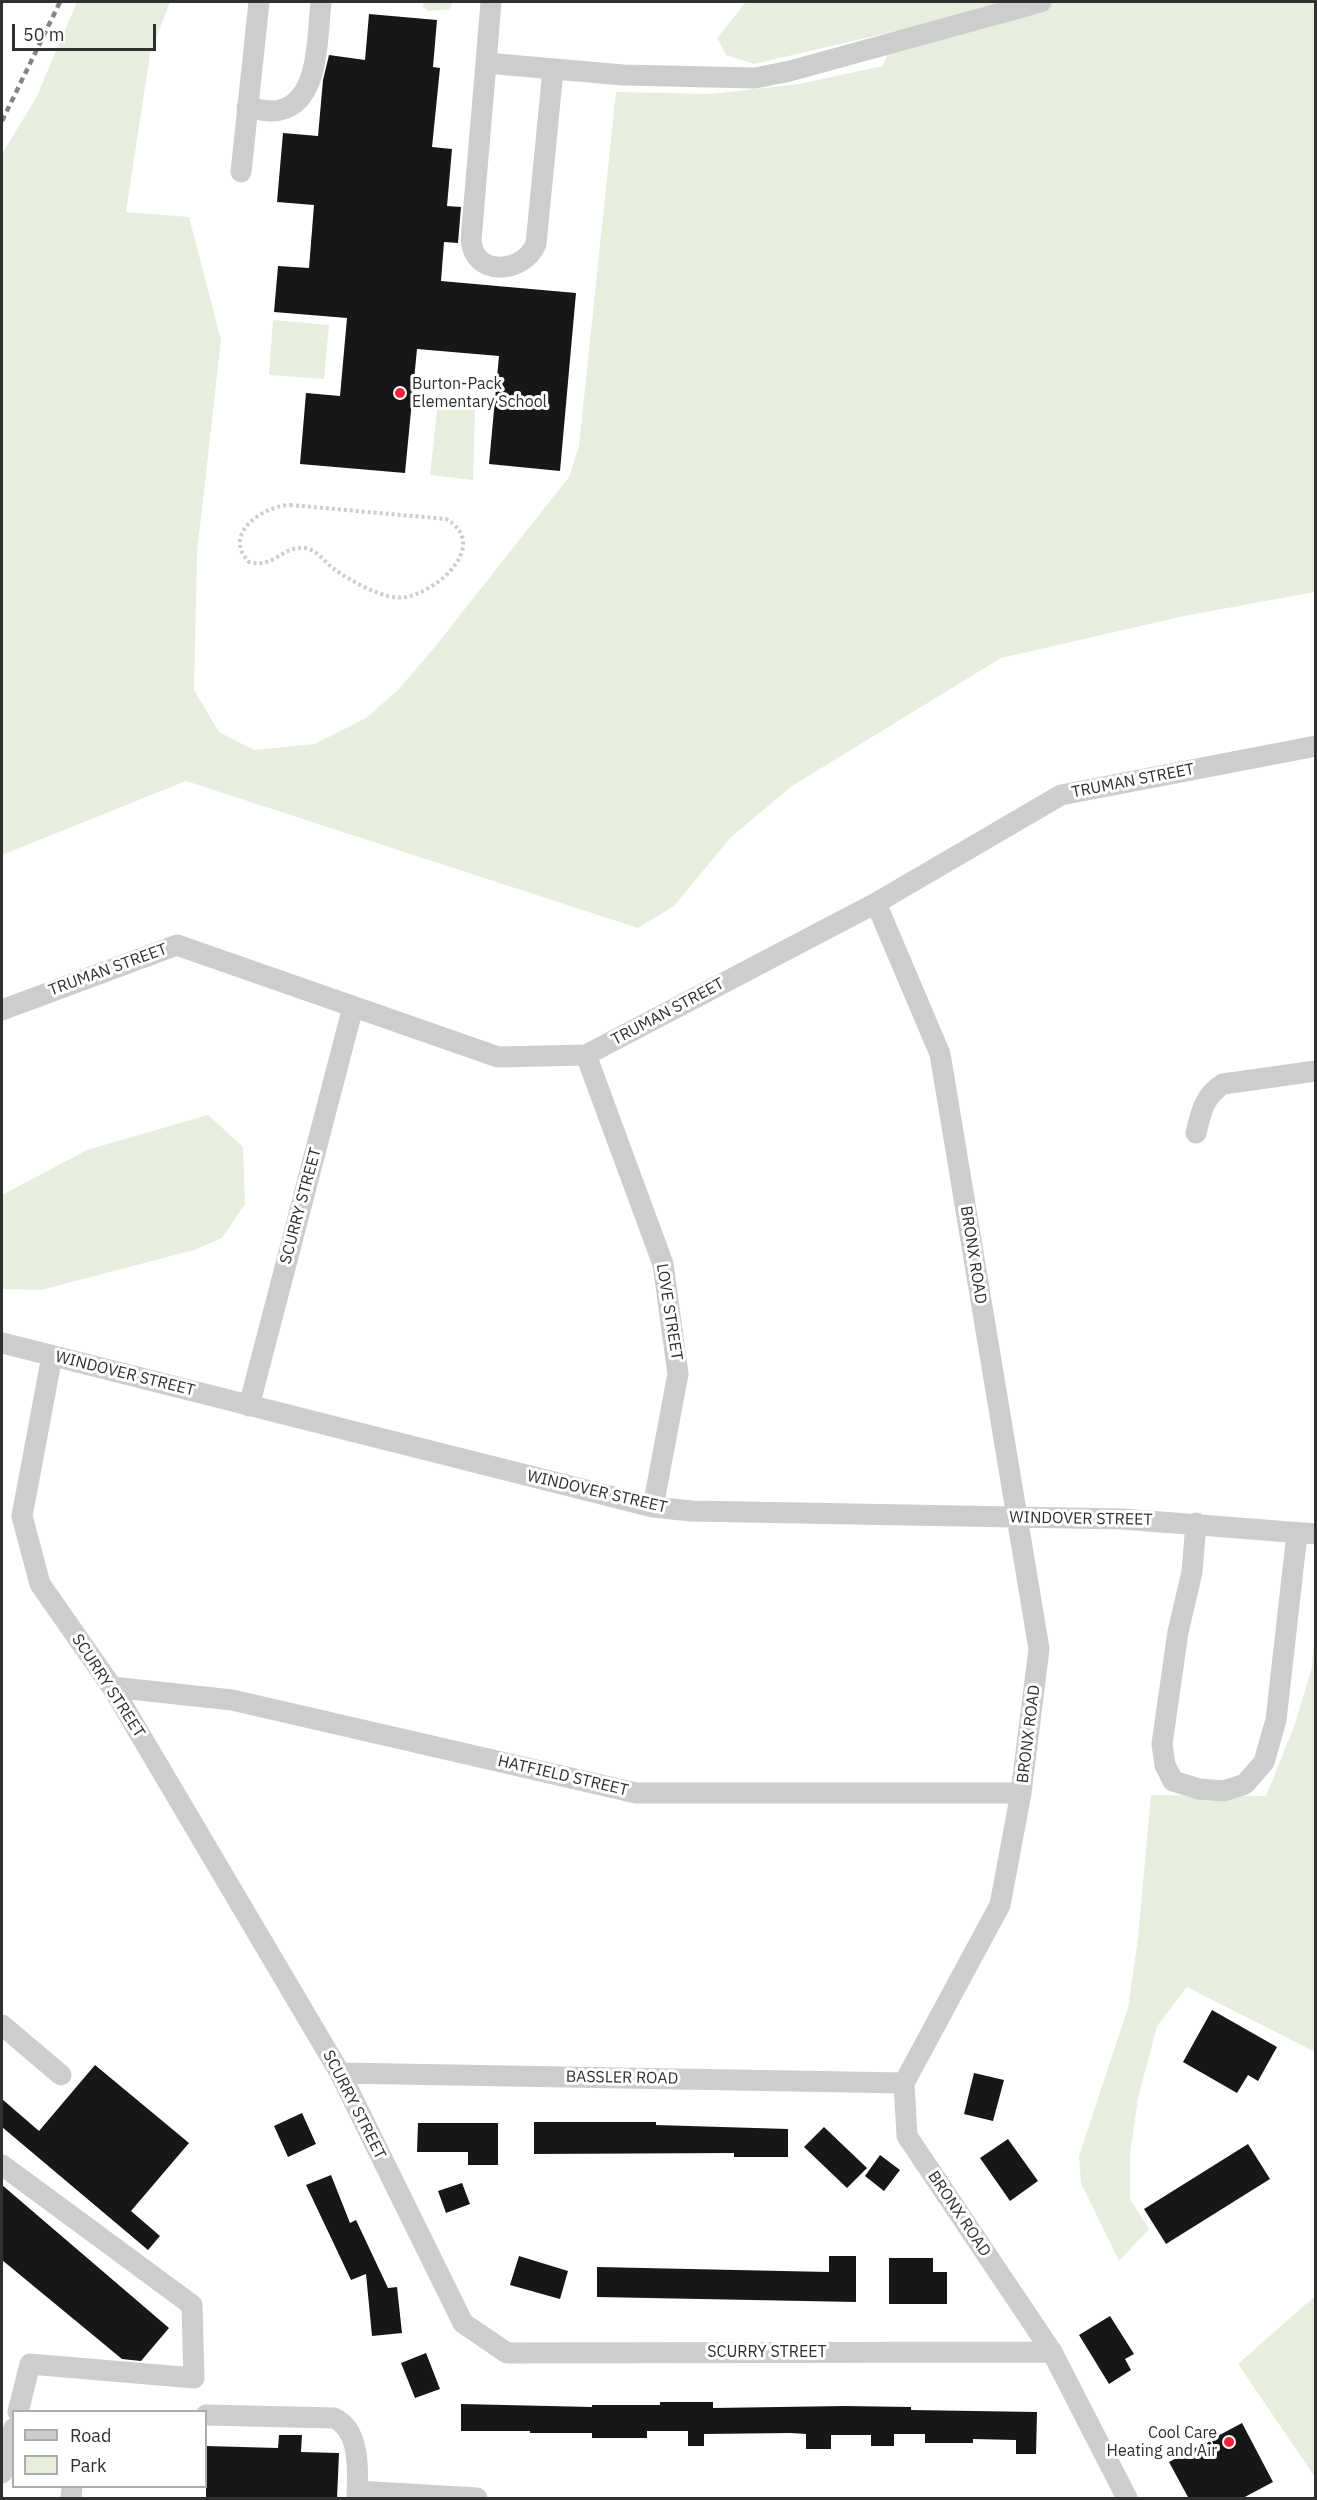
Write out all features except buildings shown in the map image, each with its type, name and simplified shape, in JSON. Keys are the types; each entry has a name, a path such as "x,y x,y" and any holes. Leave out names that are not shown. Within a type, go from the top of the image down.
{"street":[{"path":"241,172 259,2"},
{"path":"248,107 280,110 289,107 305,93 313,73 321,2"},
{"path":"491,2 471,240 478,257 490,266 507,268 523,261 533,250 538,237 553,70"},
{"path":"486,63 623,75 755,78 790,71 1041,2"},
{"name":"TRUMAN STREET","path":"2,1010 177,945 498,1057 586,1055 876,903 1061,795 1316,746"},
{"name":"BRONX ROAD","path":"876,903 940,1054 1039,1649 1021,1793 1000,1905 904,2083 907,2136 1052,2352 1127,2499"},
{"name":"SCURRY STREET","path":"249,1406 353,1007"},
{"name":"LOVE STREET","path":"586,1055 663,1264 678,1374 653,1507"},
{"path":"1196,1133 1203,1104 1214,1089 1223,1084 1316,1071"},
{"name":"WINDOVER STREET","path":"2,1343 653,1507 691,1511 1122,1519 1196,1523 1306,1534"},
{"name":"SCURRY STREET","path":"52,1356 22,1516 40,1584 112,1687 340,2073 463,2323 507,2353 1052,2352"},
{"path":"1196,1523 1192,1572 1178,1632 1162,1744 1165,1765 1173,1781 1199,1789 1224,1791 1245,1784 1264,1762 1276,1720 1306,1534"},
{"name":"HATFIELD STREET","path":"112,1687 232,1700 636,1793 1021,1793"},
{"path":"2,2025 61,2074"},
{"name":"BASSLER ROAD","path":"340,2073 904,2083"},
{"path":"2,2165 192,2306 195,2378 30,2364 18,2410"},
{"path":"207,2415 334,2418 344,2422 351,2432 354,2443 357,2495 477,2499"},
{"path":"2,2474 9,2434"}],"path":[{"path":"290,506 446,519 458,525 463,534 463,545 453,568 441,580 406,597 382,594 362,584 335,570 315,550 296,548 260,565 249,562 241,548 244,529 249,521 269,509 290,506"}],"green space":[{"path":"77,2 170,2 150,54 126,212 189,217 221,340 197,553 194,690 219,732 254,750 315,744 366,718 398,690 434,648 569,477 579,446 616,92 711,94 799,84 883,66 896,31 754,64 726,55 717,38 746,2 1315,2 1315,592 1184,616 1001,658 792,786 730,838 674,906 638,928 186,781 2,855 2,154 36,98"},
{"path":"424,2 453,2 450,9 429,11 423,7"},
{"path":"273,320 329,325 324,379 269,375"},
{"path":"438,403 475,406 473,480 430,475"},
{"path":"208,1115 243,1147 245,1204 222,1238 194,1250 41,1290 2,1289 2,1195 87,1150"},
{"path":"1315,1620 1315,2052 1187,1987 1157,2026 1138,2098 1130,2154 1130,2199 1149,2229 1119,2261 1081,2183 1079,2156 1128,2008 1138,1938 1151,1795 1266,1796 1295,1724 1312,1667"},
{"path":"1315,2296 1315,2477 1238,2364"}],"railway":[{"path":"2,121 60,2"}],"place":[{"name":"Burton-Pack Elementary School","path":"400,393"},
{"name":"Cool Care Heating and Air","path":"1229,2442"}]}
